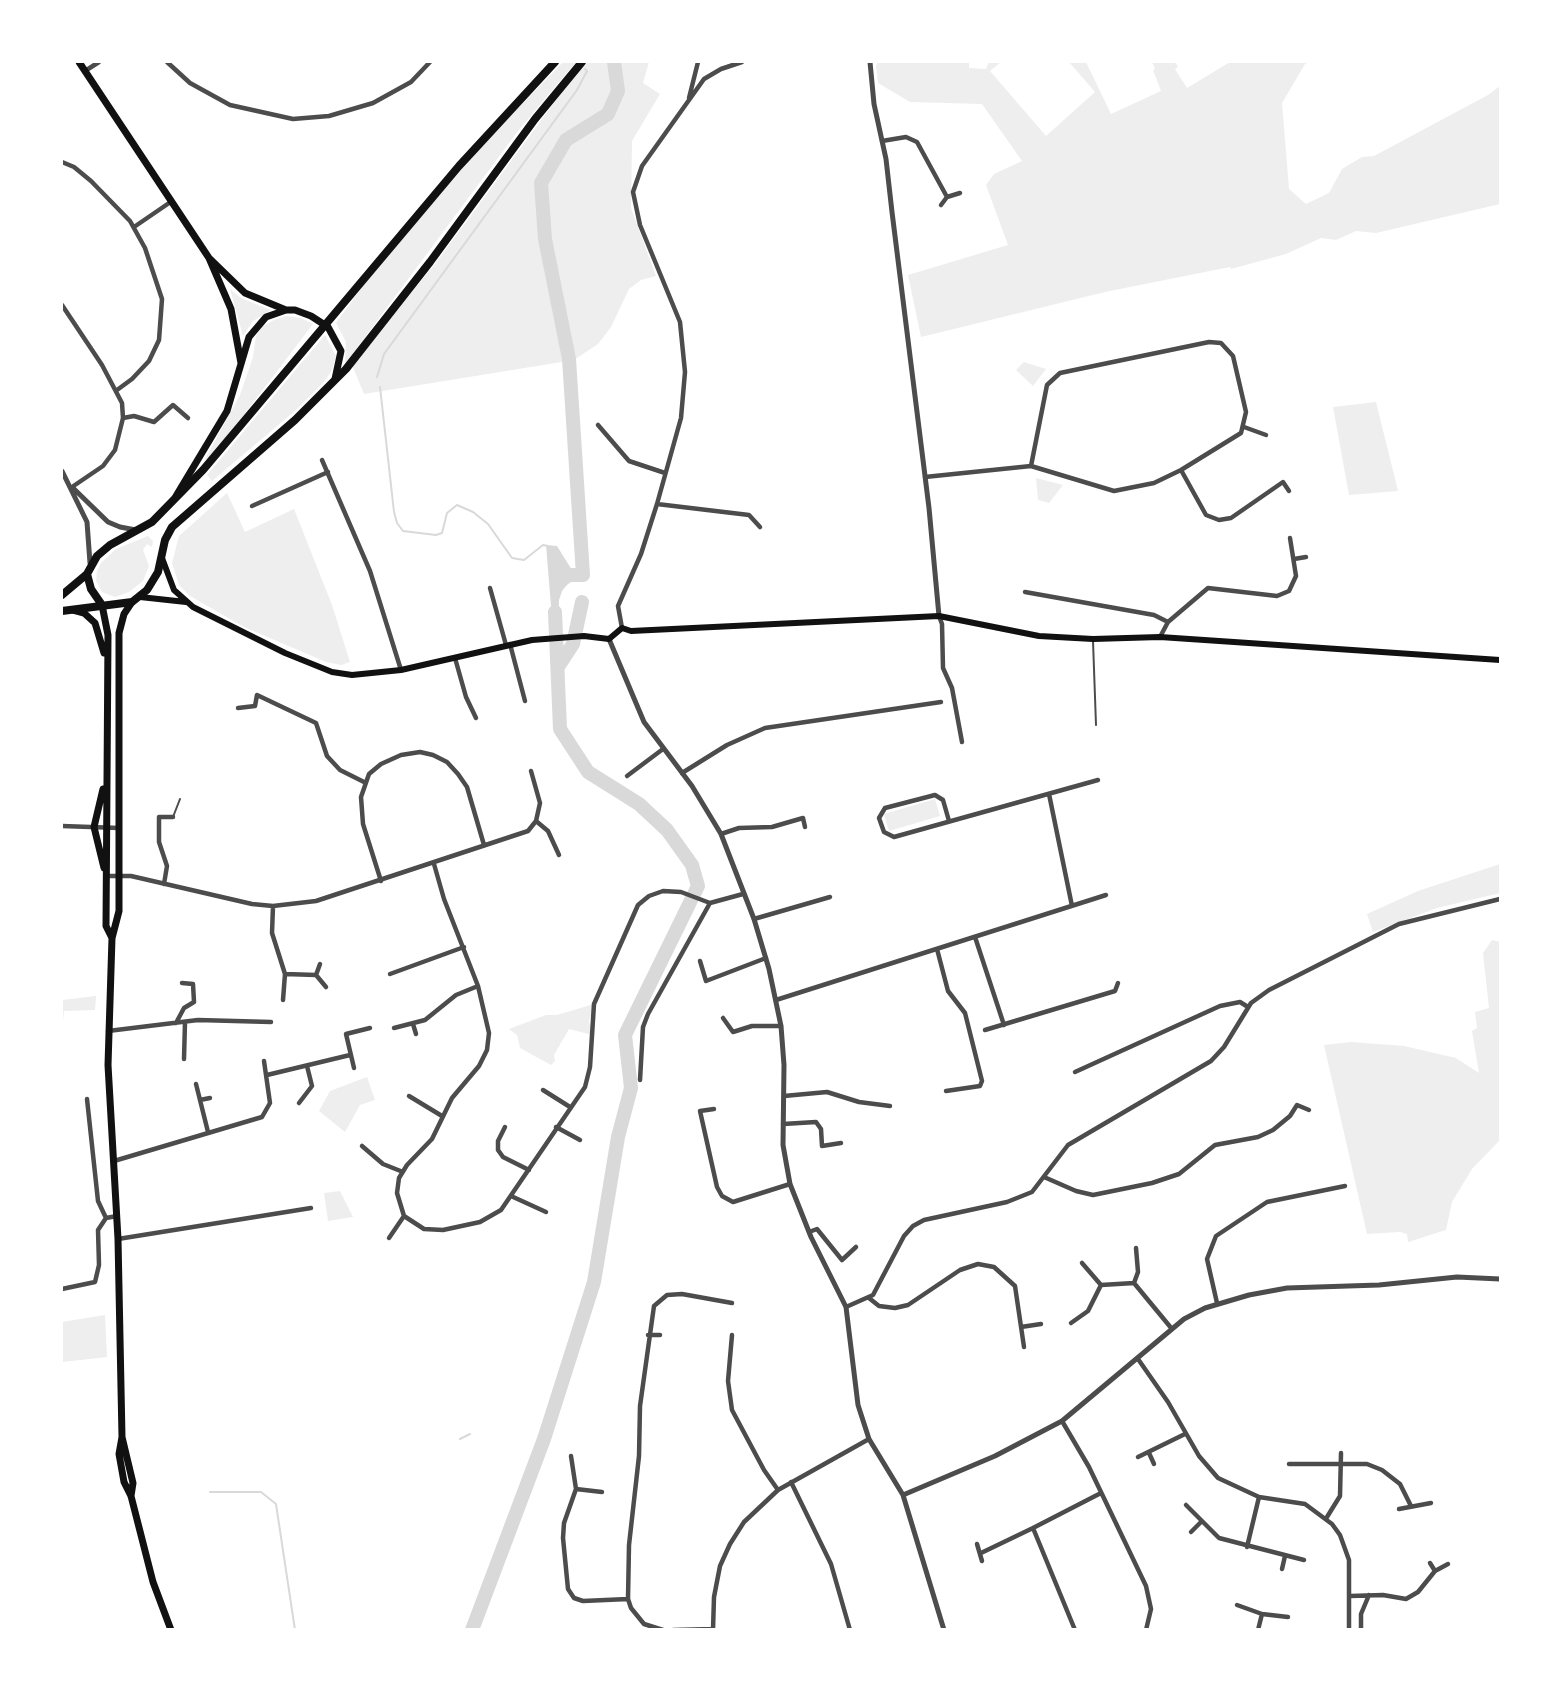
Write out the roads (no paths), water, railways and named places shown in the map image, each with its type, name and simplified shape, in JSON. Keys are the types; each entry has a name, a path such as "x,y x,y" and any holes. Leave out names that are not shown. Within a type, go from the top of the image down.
{"highway":[{"path":"102,605 91,590 87,574 90,563 107,547 152,522 204,470 459,166 555,62"},
{"path":"64,610 132,602 140,597 155,577 165,540 176,522 273,440 332,384 397,305 534,119 582,62"},
{"path":"62,595 87,574"}],"main road":[{"path":"79,62 209,258 231,309 241,363"},
{"path":"209,258 245,293 286,310 303,312 320,321 336,337 341,354 338,374 332,384"},
{"path":"175,497 227,411 253,329 268,316 286,310"},
{"path":"162,556 171,583 186,602 248,637 332,672 366,675 401,670 508,645 546,639 584,636 609,639 622,628 631,631 939,616 1040,636 1093,639 1160,637 1500,660"},
{"path":"140,597 186,602"},
{"path":"132,602 124,614 119,633 119,910 112,938 108,1087 118,1239 122,1437 133,1483 131,1496 153,1582 171,1629"},
{"path":"102,605 107,628 106,926 112,938"},
{"path":"64,610 84,613 95,622 106,662"},
{"path":"106,769 94,826 106,876"}],"street":[{"path":"85,70 99,62"},
{"path":"168,62 190,83 230,105 293,119 329,116 373,103 411,82 430,62"},
{"path":"687,103 699,62"},
{"path":"622,628 618,606 641,554 657,504 681,418 685,372 680,322 640,225 633,192 642,166 704,80 730,63 742,62"},
{"path":"870,62 925,477 939,616 942,624 944,668 951,688 962,742"},
{"path":"882,141 906,137 917,142 947,197"},
{"path":"62,162 74,167 91,181 134,227 155,273 162,299 159,340 149,362 117,390"},
{"path":"941,205 947,197 960,193"},
{"path":"134,227 172,201"},
{"path":"62,305 117,390 122,403 123,417 116,450 103,466 72,488"},
{"path":"925,477 1031,466 1114,490 1145,486 1181,470 1233,439 1244,427 1246,412 1233,356 1221,344 1209,342 1060,373 1045,393 1031,466"},
{"path":"123,417 134,416 154,422 173,405 188,418"},
{"path":"598,425 629,462 665,473"},
{"path":"1244,427 1266,435"},
{"path":"322,460 370,571 401,670"},
{"path":"1181,470 1206,514 1219,520 1231,518 1282,482 1289,490"},
{"path":"62,471 87,522 90,563"},
{"path":"252,506 328,472"},
{"path":"72,488 113,525 140,530"},
{"path":"657,504 749,515 760,528"},
{"path":"1160,637 1168,622 1208,588 1281,595 1295,582 1290,538"},
{"path":"1294,559 1306,557"},
{"path":"490,588 525,701"},
{"path":"1025,592 1154,615 1168,622"},
{"path":"609,639 644,722 682,773 721,834 754,919 766,958 781,1026 784,1158 790,1184 809,1232 846,1307 853,1382 869,1439 903,1495 944,1629"},
{"path":"455,658 466,697 476,718"},
{"path":"238,708 255,706 257,695 316,723 327,756 340,770 364,782"},
{"path":"682,773 727,745 765,728 941,702"},
{"path":"627,776 663,749"},
{"path":"381,881 363,824 361,797 364,782 381,764 400,755 420,752 447,762 467,787 484,845"},
{"path":"106,876 164,884 232,901 273,906 316,901 434,864 528,831 536,821 540,799 531,771"},
{"path":"949,821 944,800 935,795 885,808 879,818 884,832 890,837 1049,794 1098,780"},
{"path":"1049,794 1072,906"},
{"path":"164,884 167,866 159,842 159,817 173,817"},
{"path":"721,834 739,828 772,827 803,818 805,827"},
{"path":"536,821 545,826 559,855"},
{"path":"62,826 119,828"},
{"path":"772,827 773,836"},
{"path":"554,844 561,841"},
{"path":"434,864 444,899 478,986 489,1033 487,1050 479,1066 452,1098 432,1139 399,1178 397,1193 404,1216 424,1228 451,1229 492,1218 511,1196 585,1087 589,1076 592,1015 597,993 635,911 646,898 658,892 673,891 708,902 743,894"},
{"path":"776,1000 1106,895"},
{"path":"754,919 830,897"},
{"path":"846,1307 869,1298 876,1291 904,1236 913,1226 934,1217 1024,1197 1032,1192 1068,1145 1211,1061 1224,1047 1256,998 1305,969 1399,924 1500,899"},
{"path":"640,1080 643,1027 708,902"},
{"path":"273,906 272,933 285,974 283,1000"},
{"path":"975,937 1004,1025"},
{"path":"390,974 464,947"},
{"path":"937,949 948,991 965,1013 982,1081 980,1086 946,1091"},
{"path":"700,961 706,981 766,958"},
{"path":"316,975 320,964"},
{"path":"285,974 316,975 326,987"},
{"path":"176,1023 184,1008 194,1002 193,984 182,983"},
{"path":"1115,991 1118,983"},
{"path":"394,1028 433,1017 439,1008 456,995 478,986"},
{"path":"985,1030 1115,991 1123,995"},
{"path":"1075,1072 1220,1006 1240,1002 1248,1007"},
{"path":"723,1018 733,1032 752,1026 781,1026"},
{"path":"108,1031 185,1022 271,1022"},
{"path":"184,1059 185,1022"},
{"path":"413,1024 416,1034"},
{"path":"354,1068 346,1034 370,1028"},
{"path":"267,1075 350,1055"},
{"path":"114,1161 262,1117 270,1104 264,1061"},
{"path":"298,1102 312,1086 306,1066"},
{"path":"196,1084 208,1132"},
{"path":"543,1090 570,1107"},
{"path":"784,1096 827,1092 859,1102 890,1106"},
{"path":"409,1096 442,1116"},
{"path":"200,1101 210,1098"},
{"path":"87,1099 98,1201 106,1218"},
{"path":"1044,1177 1076,1191 1093,1195 1152,1183 1179,1174 1215,1145 1266,1134 1284,1122 1297,1105 1309,1110"},
{"path":"714,1109 700,1111 717,1187 722,1196 733,1202 790,1184"},
{"path":"783,1124 816,1122 822,1129 822,1146 841,1143"},
{"path":"505,1127 498,1141 498,1150 503,1157 529,1170"},
{"path":"556,1127 580,1140"},
{"path":"362,1146 383,1164 403,1172"},
{"path":"1217,1303 1209,1278 1207,1259 1216,1236 1267,1202 1345,1186"},
{"path":"511,1196 546,1212"},
{"path":"118,1239 311,1208"},
{"path":"62,1289 95,1282 99,1265 98,1230 106,1218 117,1216"},
{"path":"389,1238 404,1216"},
{"path":"809,1232 817,1229 842,1260 856,1247"},
{"path":"1134,1283 1137,1272 1136,1248"},
{"path":"1082,1263 1101,1285"},
{"path":"869,1298 879,1306 895,1308 908,1305 960,1270 978,1264 994,1267 1015,1286 1024,1347"},
{"path":"903,1495 995,1456 1062,1421 1172,1329 1204,1308 1217,1303 1287,1288 1379,1285 1456,1277 1500,1279"},
{"path":"1134,1283 1172,1329"},
{"path":"1101,1285 1134,1283"},
{"path":"1071,1323 1088,1311 1101,1285"},
{"path":"722,1300 724,1292"},
{"path":"663,1629 644,1624 631,1608 628,1599 629,1545 648,1335 654,1306 667,1295 682,1294 732,1303"},
{"path":"1021,1327 1041,1324"},
{"path":"648,1335 660,1335"},
{"path":"732,1335 728,1381 732,1410 764,1470 778,1491"},
{"path":"731,1346 740,1347"},
{"path":"1138,1359 1168,1402 1199,1456 1218,1478 1259,1497 1305,1504 1326,1517 1346,1546 1349,1560 1349,1629"},
{"path":"1062,1421 1101,1493 1146,1586 1151,1609 1146,1629"},
{"path":"1138,1457 1185,1434"},
{"path":"673,1629 713,1629 715,1588 725,1554 744,1522 791,1482 869,1439"},
{"path":"1149,1453 1154,1464"},
{"path":"1326,1517 1340,1496 1341,1453"},
{"path":"571,1456 576,1489 564,1523 564,1558 568,1589 574,1598 583,1601 628,1599"},
{"path":"1289,1464 1367,1464 1382,1470 1400,1484 1411,1506"},
{"path":"791,1482 825,1548 837,1578 850,1629"},
{"path":"576,1489 602,1492"},
{"path":"981,1553 1101,1493"},
{"path":"1247,1547 1259,1497"},
{"path":"1399,1509 1431,1503"},
{"path":"1186,1505 1219,1538 1304,1560"},
{"path":"1191,1532 1202,1522"},
{"path":"1033,1528 1075,1629"},
{"path":"977,1544 982,1561"},
{"path":"1282,1569 1285,1556"},
{"path":"1430,1563 1435,1571"},
{"path":"1350,1596 1369,1594 1406,1599 1418,1592 1435,1571 1448,1564"},
{"path":"1361,1629 1361,1614 1369,1594"},
{"path":"1237,1605 1262,1614 1288,1617"},
{"path":"1258,1629 1262,1614"}],"lane":[{"path":"1093,639 1096,725"},
{"path":"173,817 180,799"}],"waterway":[{"path":"560,581 569,575 583,575 569,359 545,239 541,183 566,140 608,114 618,91 614,62"},
{"path":"377,377 384,354 577,90 587,71 585,69"},
{"path":"380,387 394,512 397,523 403,531 436,535 442,533 447,513 457,505 473,512 488,524 512,558 524,560 543,545 548,546"},
{"path":"558,667 573,644 582,602"},
{"path":"472,1630 544,1439 594,1282 618,1137 631,1088 625,1035 698,886 692,865 667,830 639,804 588,772 560,729 555,612"},
{"path":"460,1439 470,1434"},
{"path":"210,1492 261,1492 276,1504 295,1630"}]}
